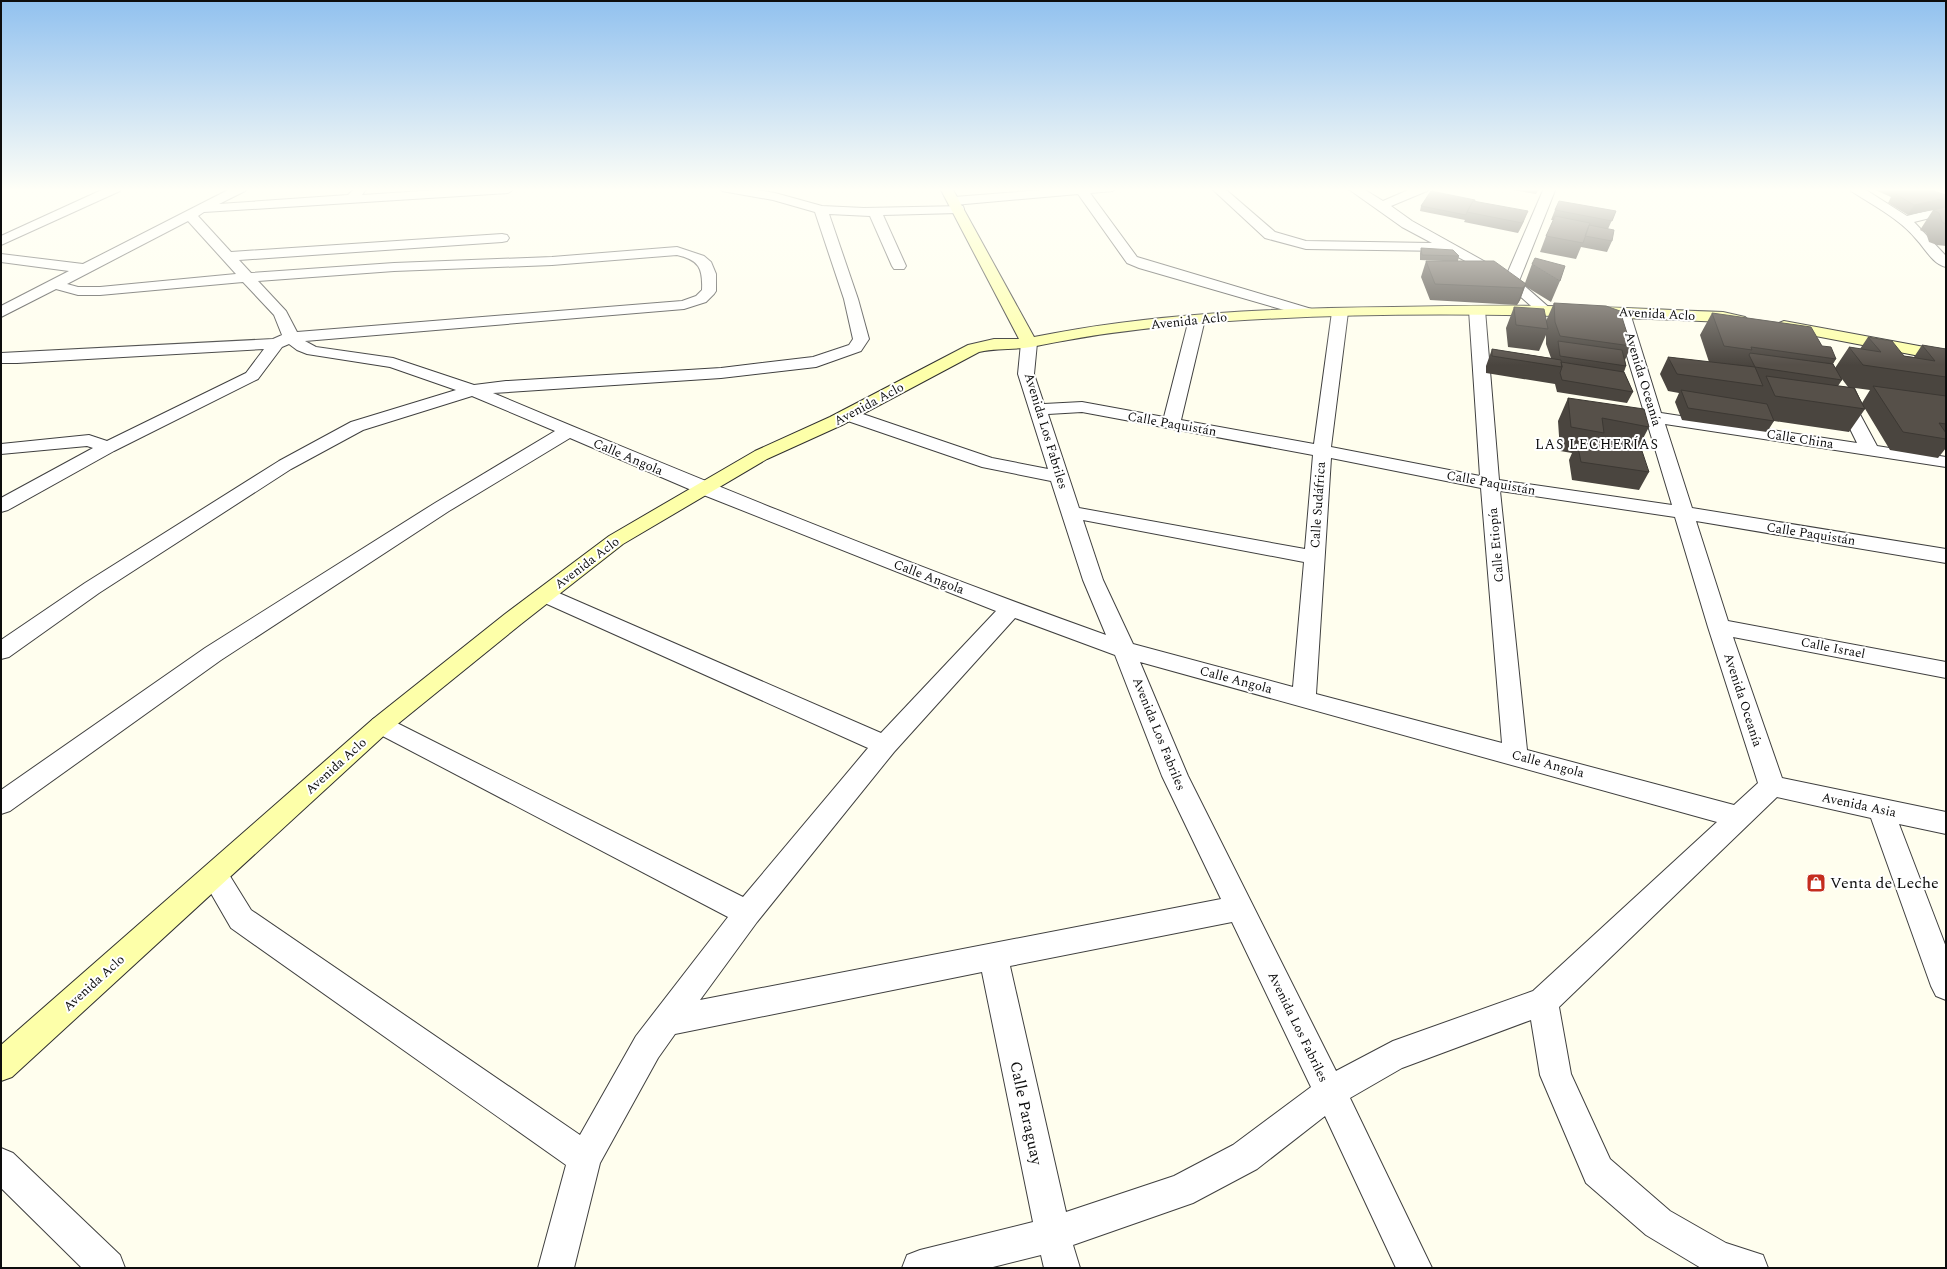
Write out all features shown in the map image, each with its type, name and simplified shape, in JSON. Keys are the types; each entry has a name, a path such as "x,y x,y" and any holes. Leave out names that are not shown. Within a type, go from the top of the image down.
{"street":[{"path":"1,312 128,247"},
{"path":"1,506 108,447 252,376 283,341 281,314 222,247"},
{"path":"229,256 362,247"},
{"path":"1,650 92,588 286,465 357,426 473,390 506,386 721,373 816,362 855,348 861,339 851,299 834,247"},
{"path":"891,247 899,266"},
{"path":"978,247 1029,343"},
{"path":"1123,247 1132,260 1144,265 1310,313"},
{"path":"1449,247 1511,282 1544,310"},
{"path":"1511,282 1525,247"},
{"path":"1929,247 1946,271"},
{"path":"1,358 258,344 684,305 701,299 709,291 710,276 706,263 692,254 677,251 552,261 394,267 248,277 100,291 78,291 56,285"},
{"path":"1933,252 1946,263"},
{"path":"1,258 87,269"},
{"name":"Calle Etiopía","path":"1477,310 1490,484 1515,755"},
{"name":"Avenida Aclo","path":"1,1066 381,726 616,540 761,455 848,415 974,348 994,344 1029,343 1068,335 1198,319 1340,312 1544,310 1723,317 1754,322"},
{"name":"Calle Sudáfrica","path":"1304,699 1322,451 1340,312"},
{"name":"Avenida Oceanía","path":"1622,312 1719,627 1772,786"},
{"path":"1171,424 1198,319"},
{"path":"1769,324 1807,329 1946,356"},
{"path":"1807,329 1818,350"},
{"name":"Calle Angola","path":"283,341 313,351 393,363 473,390 568,432 703,488 1011,609 1124,650 1515,755 1738,817"},
{"name":"Avenida Los Fabriles","path":"1029,343 1026,374 1093,580 1124,650 1175,776 1330,1092 1414,1268"},
{"path":"1833,379 1870,450"},
{"name":"Calle Paquistán","path":"1037,409 1082,407 1322,451 1490,484 1685,513 1946,556"},
{"path":"848,415 988,463 1059,477"},
{"name":"Calle China","path":"1655,417 1946,462"},
{"path":"1,804 212,654 442,506 568,432"},
{"path":"1,449 90,440 108,447"},
{"path":"1071,512 1314,557"},
{"path":"545,595 885,744"},
{"path":"556,1268 585,1158 647,1047 747,914 885,744 1011,609"},
{"name":"Calle Israel","path":"1719,627 1946,670"},
{"path":"381,726 747,914"},
{"path":"920,1268 1053,1234 1181,1191 1246,1157 1330,1092 1393,1056 1543,1002 1772,786"},
{"name":"Avenida Asia","path":"1772,786 1946,823"},
{"path":"1881,809 1946,986"},
{"path":"215,876 241,919 585,1158"},
{"path":"666,1021 1239,908"},
{"name":"Calle Paraguay","path":"993,957 1053,1234 1062,1268"},
{"path":"1543,1002 1556,1075 1598,1171 1658,1223 1719,1258 1750,1268"},
{"path":"1,1165 107,1268"}],"building":[{"path":"1421,248 1453,250 1459,256 1422,255"},
{"path":"1535,258 1565,266 1560,281 1532,264"},
{"path":"1426,261 1494,261 1526,284 1523,288 1435,284"},
{"path":"1554,303 1606,306 1620,311 1631,346 1560,336 1555,322"},
{"path":"1514,307 1544,309 1548,329 1516,325"},
{"path":"1712,313 1811,327 1822,346 1831,347 1836,359 1751,347 1752,350 1724,346"},
{"path":"1868,337 1892,341 1904,356 1935,361 1922,345 1946,349 1946,377 1863,365 1849,347 1881,352"},
{"path":"1558,341 1622,350 1626,366 1560,356"},
{"path":"1492,349 1561,360 1562,367 1492,356"},
{"path":"1750,353 1833,364 1842,380 1755,367 1749,355"},
{"path":"1668,357 1755,367 1763,386 1677,374"},
{"path":"1561,362 1624,372 1633,392 1562,380 1560,373 1562,367"},
{"path":"1766,376 1854,388 1865,409 1775,396"},
{"path":"1873,386 1946,396 1946,424 1939,423 1946,433 1946,439 1903,432"},
{"path":"1681,390 1767,404 1774,421 1688,408"},
{"path":"1568,398 1644,409 1649,427 1602,418 1604,433 1571,427"},
{"path":"1577,442 1642,451 1649,472 1581,462"}],"place":[{"name":"Venta de Leche","path":"1816,883"}],"district":[{"name":"LAS LECHERÍAS","path":"1597,444"}]}
